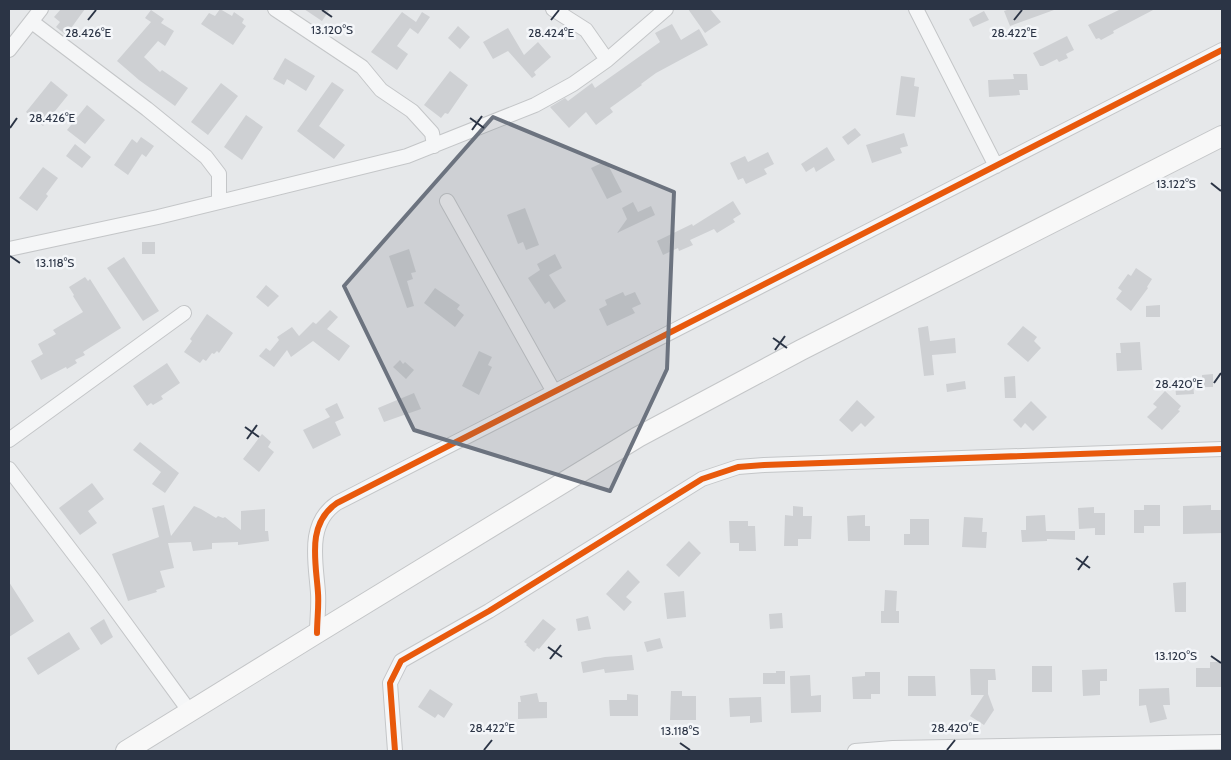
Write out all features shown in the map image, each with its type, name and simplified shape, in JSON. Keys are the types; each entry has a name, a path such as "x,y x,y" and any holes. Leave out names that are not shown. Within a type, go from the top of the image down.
{"main road":[{"path":"126,751 638,437 852,324 1222,136"}],"street":[{"path":"9,50 40,9"},
{"path":"275,9 362,67 381,90 412,111 432,133 434,146"},
{"path":"553,9 586,30 607,60"},
{"path":"9,249 158,217 407,156 535,105 573,84 607,60 666,9"},
{"path":"916,9 996,166"},
{"path":"32,22 147,109 206,157 219,174 219,202"},
{"path":"317,633 318,594 315,570 315,544 320,522 328,509 337,503 1222,50"},
{"path":"447,201 554,392"},
{"path":"9,440 184,313"},
{"path":"395,751 390,683 401,661 489,611 702,479 738,467 764,465 1222,449"},
{"path":"9,469 93,579 190,712"},
{"path":"855,751 893,748 1222,742"}],"highlighted area":[{"path":"493,117 674,192 667,369 610,491 414,430 344,286"}],"building":[{"path":"61,9 85,9 66,35 56,27 60,22 54,17"},
{"path":"220,9 232,16 234,12 244,19 242,23 246,26 233,45 201,24 209,13 215,16"},
{"path":"304,9 330,9 322,21"},
{"path":"688,9 710,9 721,22 705,33"},
{"path":"1010,9 1054,10 1010,26 1004,11"},
{"path":"1121,9 1155,9 1113,31 1114,33 1101,40 1099,38 1096,39 1088,25"},
{"path":"151,10 164,19 161,23 174,31 165,46 158,41 144,57 160,72 162,70 188,88 175,106 139,80 117,61 151,22 145,18"},
{"path":"984,11 989,20 973,27 969,19"},
{"path":"402,12 416,22 422,12 430,17 418,34 410,28 397,46 408,54 397,70 371,52"},
{"path":"672,24 681,40 699,29 708,45 656,73 610,108 613,112 596,125 586,112 569,128 550,107 565,98 568,101 592,83 595,88 660,42 655,33"},
{"path":"458,26 470,37 460,49 448,38"},
{"path":"508,28 524,55 538,42 551,57 534,72 536,75 532,78 508,51 493,59 483,42"},
{"path":"1067,36 1074,50 1066,54 1068,58 1059,62 1057,59 1040,66 1033,53"},
{"path":"285,58 315,76 306,91 287,79 284,85 273,79"},
{"path":"450,71 468,85 448,114 445,113 441,118 424,105"},
{"path":"1013,74 1027,74 1028,90 1019,90 1020,95 989,97 988,80 1014,79"},
{"path":"901,76 915,78 914,86 919,87 915,117 896,115"},
{"path":"51,81 68,95 43,126 26,112"},
{"path":"332,82 344,90 319,126 345,145 334,159 297,131"},
{"path":"221,83 238,96 208,135 191,122"},
{"path":"87,105 105,120 85,144 67,130"},
{"path":"246,115 263,127 242,160 224,147"},
{"path":"855,128 861,135 848,145 842,137"},
{"path":"904,133 908,146 900,148 902,153 872,163 866,145"},
{"path":"141,137 154,146 146,157 142,154 128,175 114,165 132,139 137,143"},
{"path":"75,144 91,157 82,168 66,156"},
{"path":"827,147 835,160 816,172 814,167 806,172 801,164"},
{"path":"768,152 774,164 764,169 767,174 746,184 743,178 738,180 730,163 745,156 748,162"},
{"path":"606,161 622,192 607,199 591,168"},
{"path":"43,167 58,178 46,194 48,196 37,211 19,198"},
{"path":"733,201 741,214 733,219 735,222 717,233 714,229 690,240 693,245 679,251 678,248 663,255 657,241 692,224 693,226"},
{"path":"633,202 638,212 651,206 655,215 617,233 627,219 622,208"},
{"path":"525,208 539,245 526,250 523,242 518,244 507,215"},
{"path":"142,242 155,242 155,254 142,254"},
{"path":"409,249 416,272 411,273 413,279 407,281 414,306 407,308 389,256"},
{"path":"555,254 562,268 549,275 566,301 554,309 549,301 545,304 528,278 540,270 537,264"},
{"path":"124,257 159,311 143,321 107,268"},
{"path":"1136,268 1152,279 1148,288 1131,311 1116,299 1122,291 1118,288 1128,274 1131,276"},
{"path":"85,277 88,281 90,279 121,328 83,352 85,355 75,360 77,363 41,380 31,361 43,354 38,344 56,334 53,330 83,312 69,287"},
{"path":"266,285 279,296 268,307 256,297"},
{"path":"435,288 460,305 457,309 464,315 455,327 424,303"},
{"path":"623,292 625,296 635,292 641,304 632,308 635,313 607,326 599,309 607,305 605,300"},
{"path":"1160,305 1160,317 1146,317 1146,306"},
{"path":"330,310 338,317 327,329 350,346 339,361 313,341 291,357 287,350 274,367 259,356 266,348 270,351 279,340 277,337 292,327 299,336 313,322 316,324"},
{"path":"207,314 233,333 219,353 217,351 214,354 212,353 206,361 203,359 200,363 184,352 192,341 190,339"},
{"path":"928,326 930,341 955,338 956,353 932,355 934,375 924,376 918,328"},
{"path":"1023,326 1037,337 1034,341 1041,348 1028,362 1007,344"},
{"path":"1140,342 1142,370 1117,371 1116,353 1121,353 1120,343"},
{"path":"479,351 492,357 488,365 492,367 479,395 462,386"},
{"path":"400,360 403,364 405,362 414,370 406,379 393,367"},
{"path":"167,363 180,383 161,396 163,399 147,406 133,386"},
{"path":"1213,374 1213,387 1202,387 1202,375"},
{"path":"1015,376 1016,398 1005,398 1004,377"},
{"path":"965,381 966,389 947,392 946,384"},
{"path":"1193,384 1194,394 1176,395 1175,385"},
{"path":"1165,391 1181,406 1178,410 1180,411 1162,430 1147,417 1157,407 1153,404"},
{"path":"414,393 421,409 384,422 378,408"},
{"path":"857,400 875,417 865,427 861,423 852,432 839,420"},
{"path":"1031,401 1047,417 1033,431 1025,423 1021,428 1013,420"},
{"path":"337,403 344,418 335,422 341,435 313,449 303,430 330,417 325,409"},
{"path":"262,434 271,442 268,447 274,452 259,472 243,459"},
{"path":"140,442 179,473 165,493 152,484 161,472 133,450"},
{"path":"92,483 104,499 88,511 97,523 80,535 59,508"},
{"path":"164,505 171,536 194,506 216,518 218,516 225,517 241,530 241,511 265,509 265,531 268,531 269,541 238,545 238,542 212,543 212,549 193,551 191,542 168,543 174,568 160,571 165,587 156,590 157,592 128,601 112,554 159,537 152,508"},
{"path":"1144,505 1160,505 1160,526 1144,526 1144,533 1134,533 1134,510 1144,510"},
{"path":"1211,505 1211,510 1222,510 1222,533 1183,534 1183,506"},
{"path":"793,506 803,507 803,516 812,516 811,539 798,539 798,546 784,546 785,515 793,516"},
{"path":"1094,507 1094,513 1105,513 1105,535 1095,535 1095,528 1079,529 1078,508"},
{"path":"865,515 865,526 870,526 870,541 848,541 847,516"},
{"path":"1045,515 1046,531 1075,531 1075,540 1047,539 1047,541 1022,542 1021,530 1026,530 1026,516"},
{"path":"964,517 983,518 982,532 987,532 986,548 962,547"},
{"path":"910,519 929,519 929,545 904,545 904,534 910,534"},
{"path":"729,521 748,521 748,526 755,526 756,551 739,551 739,543 730,543"},
{"path":"689,541 701,553 679,577 666,565"},
{"path":"628,570 640,582 626,597 632,602 624,611 606,594"},
{"path":"9,582 34,621 9,637"},
{"path":"1186,582 1186,612 1175,612 1173,583"},
{"path":"885,590 897,591 896,611 899,611 899,623 881,623 881,611 884,611"},
{"path":"684,591 686,617 667,619 664,593"},
{"path":"782,613 783,628 770,629 769,614"},
{"path":"588,616 591,629 578,631 576,619"},
{"path":"104,619 113,637 101,645 90,628"},
{"path":"543,619 556,629 539,649 537,648 534,652 524,642"},
{"path":"69,632 80,649 38,675 27,658"},
{"path":"660,638 663,648 647,652 644,642"},
{"path":"632,655 634,670 605,673 604,669 583,673 581,662 605,657"},
{"path":"1210,662 1222,662 1222,687 1196,687 1196,668 1210,668"},
{"path":"1032,666 1052,666 1052,692 1032,692"},
{"path":"970,669 995,669 996,680 988,680 988,694 994,710 984,725 970,716 984,695 971,695"},
{"path":"1107,669 1107,681 1100,681 1100,695 1083,696 1082,670"},
{"path":"776,671 785,671 785,684 763,684 763,673 776,673"},
{"path":"865,672 880,672 880,694 871,694 871,699 853,699 852,677 865,676"},
{"path":"810,675 811,696 821,695 821,712 791,713 790,676"},
{"path":"908,676 935,676 936,696 908,696"},
{"path":"1169,688 1170,705 1163,705 1167,719 1150,723 1146,705 1139,706 1139,689"},
{"path":"430,689 453,704 444,718 438,714 435,718 418,707"},
{"path":"671,691 682,691 682,696 696,696 696,720 670,720"},
{"path":"537,693 539,702 547,702 547,718 518,719 518,702 521,702 520,696"},
{"path":"627,694 638,695 638,716 610,716 609,700 627,700"},
{"path":"761,697 762,722 750,723 750,716 730,717 729,698"}],"cycle path":[{"path":"317,633 318,598 315,544 321,522 327,512 337,503 1222,50"},
{"path":"395,751 390,683 401,661 489,611 702,479 738,467 764,465 1222,449"}]}
